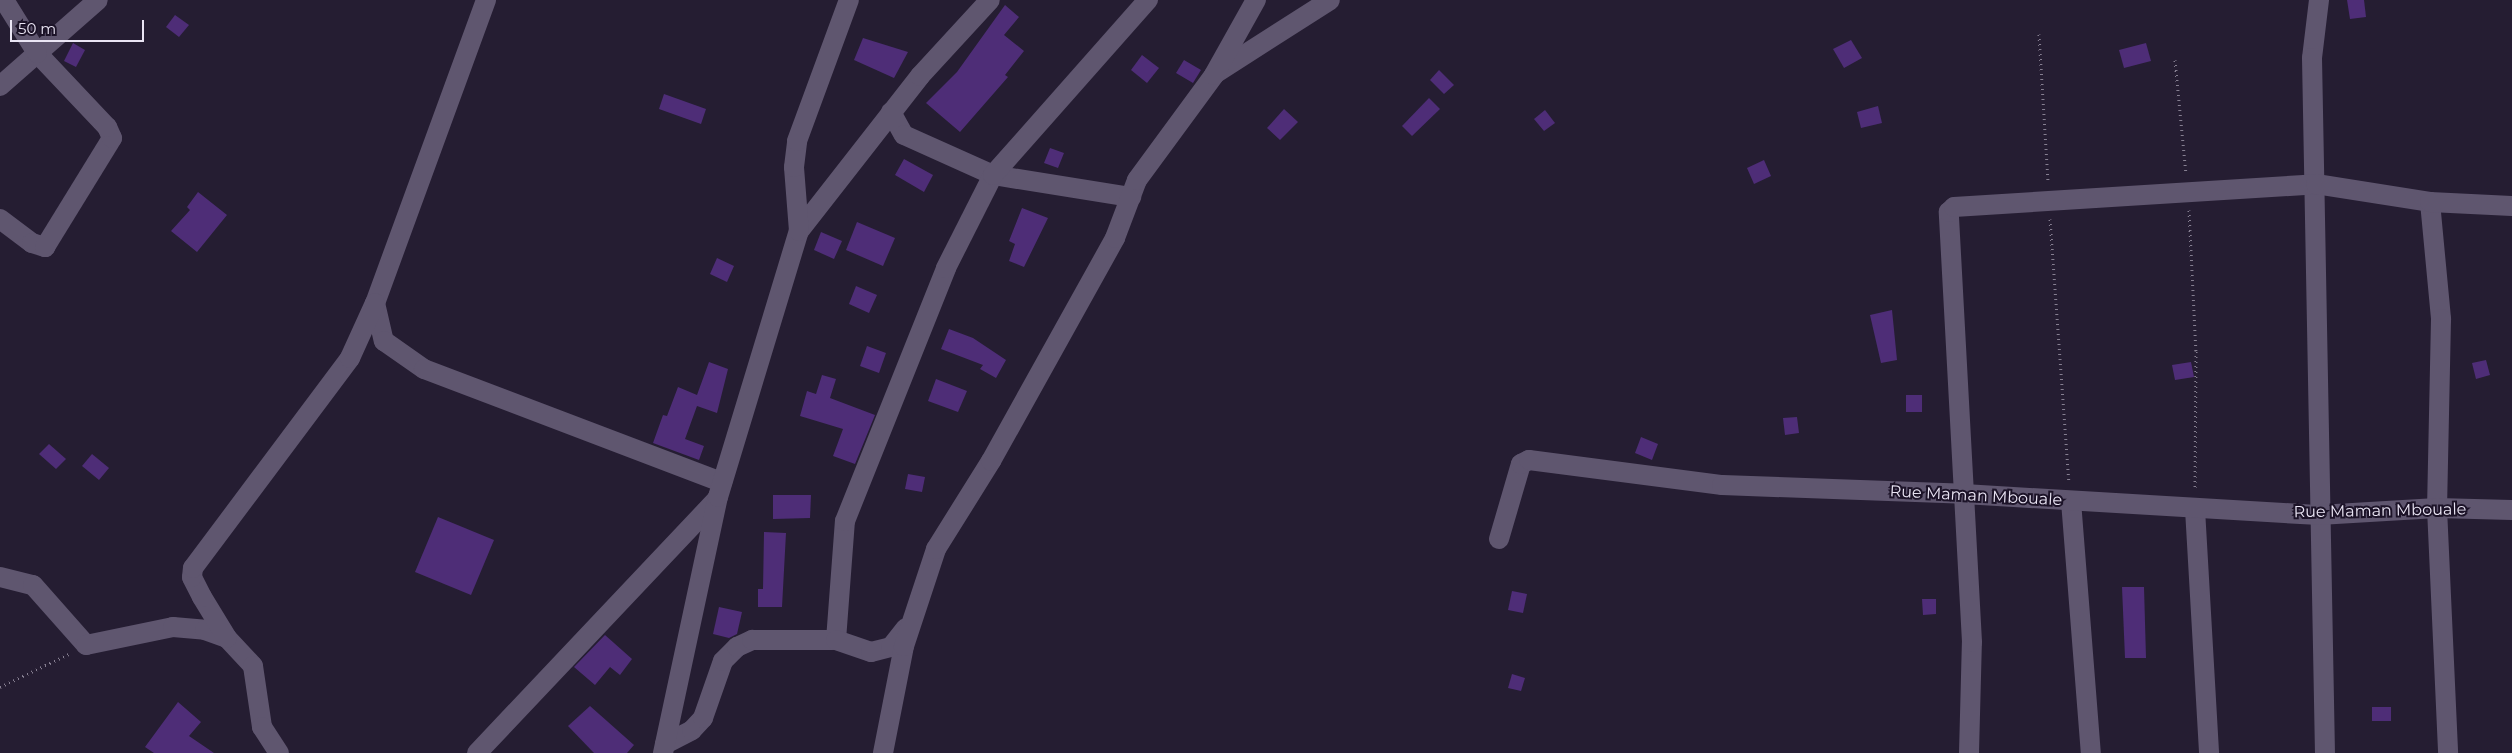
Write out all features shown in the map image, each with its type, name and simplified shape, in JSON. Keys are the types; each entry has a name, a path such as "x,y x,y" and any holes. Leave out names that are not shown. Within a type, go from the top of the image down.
{"street":[{"path":"0,219 32,244 45,247 112,138 107,127 37,52 4,0"},
{"path":"0,86 98,0"},
{"path":"279,753 258,714 253,666 227,638 192,577 193,568 350,358 375,303 486,0"},
{"path":"799,231 794,167 797,141 849,0"},
{"path":"664,749 720,490 799,231 891,112 990,0"},
{"path":"836,640 845,521 946,268 994,175 1148,0"},
{"path":"883,753 910,623 936,549 991,461 1101,264 1137,180 1214,75 1256,0"},
{"path":"1214,75 1330,0"},
{"path":"2319,0 2312,58 2316,184 2319,515 2326,753"},
{"path":"891,112 904,135 994,175 1131,197"},
{"path":"1969,753 1972,642 1949,212 1963,204 2049,201 2316,184 2430,202 2512,206"},
{"path":"2430,202 2441,319 2437,508 2448,753"},
{"path":"375,303 384,341 424,369 720,490"},
{"name":"Rue Maman Mbouale","path":"1499,539 1521,464 1530,460 1722,486 1964,494 2319,515 2437,508 2512,510"},
{"path":"477,753 720,490"},
{"path":"2071,501 2092,753"},
{"path":"2195,509 2209,753"},
{"path":"1,580 33,584 86,645 172,627 205,630 227,638"},
{"path":"664,749 692,730 703,718 723,661 737,647 752,640 836,640 871,652 891,647 910,623"}],"path":[{"path":"2038,34 2071,501"},
{"path":"2175,60 2188,192 2196,351 2195,509"},
{"path":"0,687 86,645"}],"building":[{"path":"2347,0 2364,0 2366,17 2350,19"},
{"path":"1005,5 1019,17 1004,35 1024,51 1005,75 1008,77 960,132 926,103 957,72"},
{"path":"175,15 189,25 179,37 166,27"},
{"path":"863,38 908,52 894,78 854,60"},
{"path":"1851,40 1862,58 1844,68 1833,49"},
{"path":"73,43 85,50 76,67 64,61"},
{"path":"2146,43 2151,61 2124,68 2119,50"},
{"path":"1142,55 1159,68 1147,83 1131,70"},
{"path":"1184,60 1201,70 1193,83 1176,73"},
{"path":"1439,70 1454,85 1444,94 1430,80"},
{"path":"664,94 706,109 701,124 659,109"},
{"path":"1429,98 1440,109 1412,136 1402,126"},
{"path":"1878,106 1882,123 1861,128 1857,112"},
{"path":"1284,109 1298,122 1280,140 1267,128"},
{"path":"1545,110 1555,123 1544,131 1534,119"},
{"path":"1050,148 1064,153 1058,168 1044,163"},
{"path":"904,159 933,175 924,192 895,175"},
{"path":"1764,160 1771,176 1754,184 1747,168"},
{"path":"198,192 227,215 197,252 171,231 190,210 187,207"},
{"path":"1022,208 1048,218 1024,267 1009,261 1015,244 1009,241"},
{"path":"857,222 895,238 883,266 846,250"},
{"path":"821,232 842,241 834,259 814,250"},
{"path":"717,258 734,266 727,282 710,274"},
{"path":"856,286 877,295 869,313 849,304"},
{"path":"1892,310 1897,360 1881,363 1870,315"},
{"path":"949,329 973,338 1006,360 996,378 980,369 983,365 941,349"},
{"path":"867,346 886,353 879,373 860,366"},
{"path":"2486,360 2490,375 2476,379 2472,363"},
{"path":"709,362 728,369 717,413 697,406 685,439 704,446 699,460 653,443 663,415 667,416 678,387 697,395"},
{"path":"2191,362 2194,377 2175,380 2172,365"},
{"path":"822,375 836,379 830,398 875,415 855,464 833,456 843,429 800,416 807,391 816,394"},
{"path":"936,379 967,391 958,412 928,401"},
{"path":"1906,395 1922,395 1922,412 1906,412"},
{"path":"1797,417 1799,433 1785,435 1783,418"},
{"path":"1641,437 1658,444 1652,460 1635,453"},
{"path":"49,444 66,459 56,469 39,454"},
{"path":"92,454 109,468 99,480 82,466"},
{"path":"908,474 925,477 922,492 905,489"},
{"path":"773,495 811,495 810,518 773,519"},
{"path":"438,517 494,540 471,595 415,572"},
{"path":"764,532 786,533 782,607 758,607 758,589 763,589"},
{"path":"2122,587 2144,587 2146,658 2125,658"},
{"path":"1512,591 1527,594 1523,613 1508,610"},
{"path":"1922,599 1936,599 1936,614 1923,615"},
{"path":"719,607 742,612 737,634 729,638 713,634"},
{"path":"605,635 632,659 620,675 610,667 595,685 574,667"},
{"path":"1512,674 1525,678 1521,691 1508,688"},
{"path":"178,702 201,722 189,736 214,753 154,753 145,747"},
{"path":"590,706 634,745 627,753 594,753 568,726"},
{"path":"2372,707 2391,707 2391,721 2372,721"}]}
